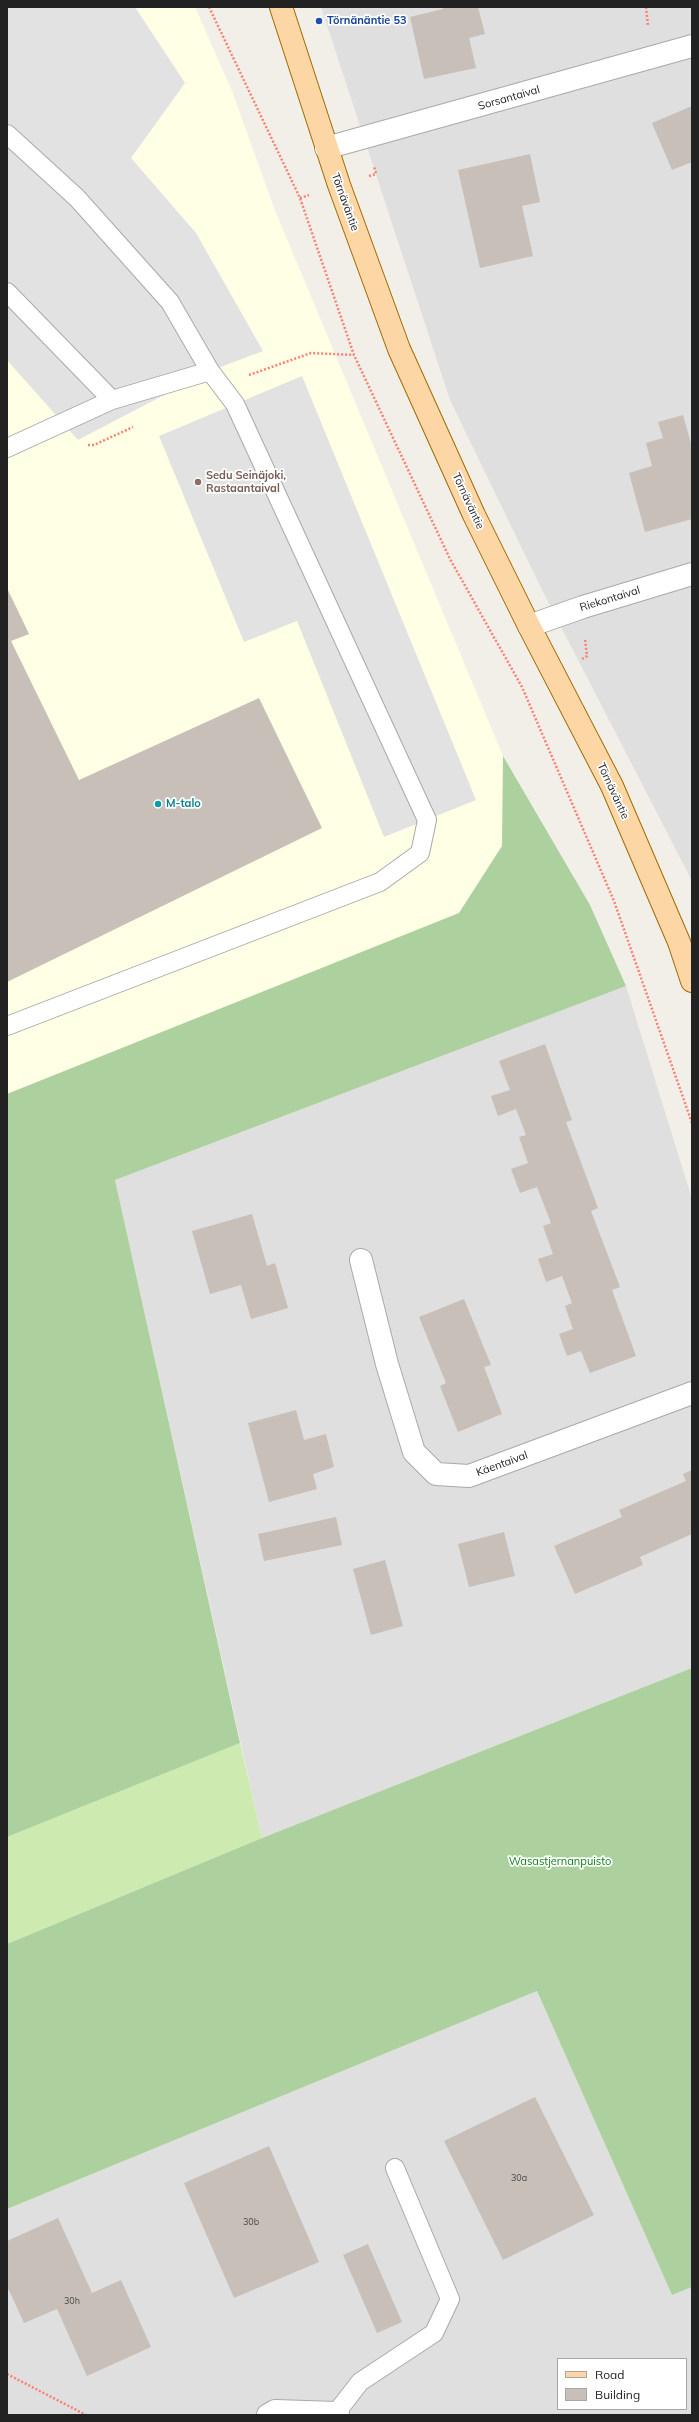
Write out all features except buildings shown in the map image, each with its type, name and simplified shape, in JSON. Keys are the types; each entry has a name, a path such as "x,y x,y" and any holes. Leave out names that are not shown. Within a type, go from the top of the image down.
{"main road":[{"name":"Törnäväntie","path":"281,7 326,148 399,349 474,515 529,626 612,786 679,942 692,981"}],"street":[{"name":"Sorsantaival","path":"326,148 692,46"},
{"name":"Riekontaival","path":"529,626 583,607 692,574"},
{"name":"Käentaival","path":"361,1260 387,1364 414,1452 436,1474 469,1476 692,1393"},
{"path":"268,2415 275,2411 337,2414"}],"lane":[{"path":"7,134 77,198 170,302 210,371 235,404 427,820 420,853 380,882 7,1026"},
{"path":"7,292 112,400"},
{"path":"7,448 112,400 210,371"},
{"path":"337,2414 360,2382 434,2333 450,2299 395,2168"}],"path":[{"path":"209,7 300,198 354,355 450,559 525,694 614,901 692,1123"},
{"path":"7,2374 86,2415"}],"shaded area":[{"name":"Sedu Seinäjoki, Rastaantaival","path":"7,7 195,7 232,91 274,208 503,756 502,846 459,913 7,1094"},
{"path":"7,7 135,7 185,83 131,158 196,233 263,351 210,371 78,440 7,360"},
{"path":"321,7 692,7 692,881 543,592 450,400"},
{"path":"302,376 476,800 384,837 297,621 244,642 159,436"},
{"path":"626,986 692,1199 692,1668 262,1838 115,1180"},
{"path":"537,1991 672,2295 692,2287 692,2415 7,2415 7,2209"}],"green space":[{"path":"503,756 590,905 626,986 115,1180 240,1743 7,1837 7,1094 459,913 502,846"},
{"name":"Wasastjernanpuisto","path":"692,1668 692,2287 672,2295 537,1991 7,2209 7,1944 262,1838"},
{"path":"240,1743 262,1838 7,1944 7,1837"}],"place":[{"name":"Törnänäntie 53","path":"319,21"},
{"name":"Sedu Seinäjoki, Rastaantaival","path":"198,482"},
{"name":"M-talo","path":"158,804"}]}
